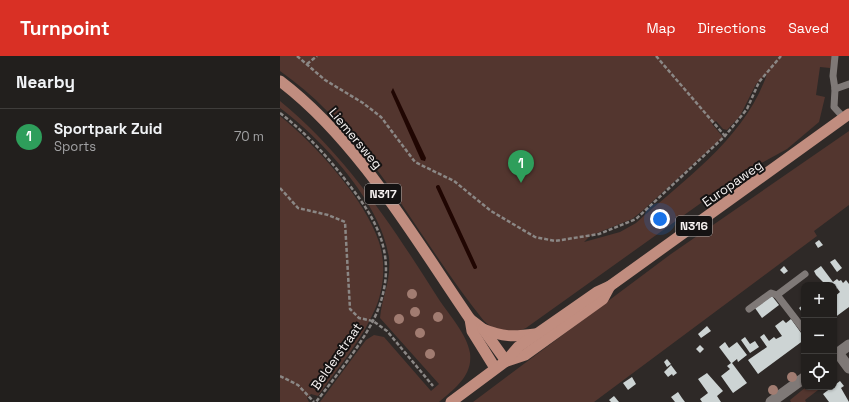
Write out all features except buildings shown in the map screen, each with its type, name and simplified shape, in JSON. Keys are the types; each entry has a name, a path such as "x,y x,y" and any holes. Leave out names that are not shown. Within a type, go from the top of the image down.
{"main road":[{"name":"Liemersweg","path":"280,81 297,94 330,126 367,171 470,319 483,329 506,361"},
{"name":"Europaweg","path":"506,361 518,347 597,292 610,286 846,116"},
{"name":"Europaweg","path":"451,402 495,368 506,361 525,355 602,299 610,286"},
{"name":"Liemersweg","path":"470,319 472,331 495,368"},
{"path":"483,329 500,336 510,337 539,333"}],"street":[{"path":"837,353 849,345"},
{"path":"837,355 849,368"},
{"path":"771,402 801,380"}],"lane":[{"path":"835,56 833,76 835,89 834,107 846,116"},
{"path":"835,89 849,84"},
{"path":"777,295 806,274"},
{"path":"749,309 771,293 777,295 801,326"}],"path":[{"path":"298,56 326,80 356,98 381,117 415,162 454,181 492,211 535,237 555,242 599,234 636,219 725,136 747,109 759,82 781,56"},
{"path":"307,64 317,56"},
{"path":"656,56 725,136"},
{"path":"280,113 309,137 328,157 365,204 375,222 385,254 386,275 380,306 372,321"},
{"path":"280,188 298,208 328,215 345,222 350,309 359,318 372,321 387,331 433,386"},
{"name":"Belderstraat","path":"315,402 337,375 372,321"},
{"path":"280,376 298,385 315,402"}],"shaded area":[{"path":"280,56 832,56 830,68 820,67 816,95 825,97 819,122 787,149 743,173 526,328 515,331 498,330 488,325 484,321 460,289 391,188 366,156 340,125 312,96 280,71","holes":["767,74 757,97 729,138 712,156 636,223 620,232 584,242 590,236 632,219 723,137 712,124 716,121 723,129 727,130 740,116 756,84"]},
{"path":"393,88 426,158 425,161 421,160 391,92"},
{"path":"280,101 304,122 326,145 367,193 404,245 465,339 470,353 469,369 456,387 439,402 320,402 366,340 374,335 384,337 431,391 439,384 380,318 388,282 389,258 384,237 375,216 363,195 332,155 297,121 280,108"},
{"path":"280,116 308,141 351,191 363,208 372,225 379,242 383,258 381,291 371,319 350,353 318,396 311,394 307,398 309,402 280,402"},
{"path":"849,131 849,205 814,231 817,236 594,402 473,402 671,254"},
{"path":"802,390 818,390 805,400 806,402 791,402 790,400"}],"waterway":[{"path":"438,187 475,267"}],"place":[{"name":"Sportpark Zuid","path":"521,183"}]}
